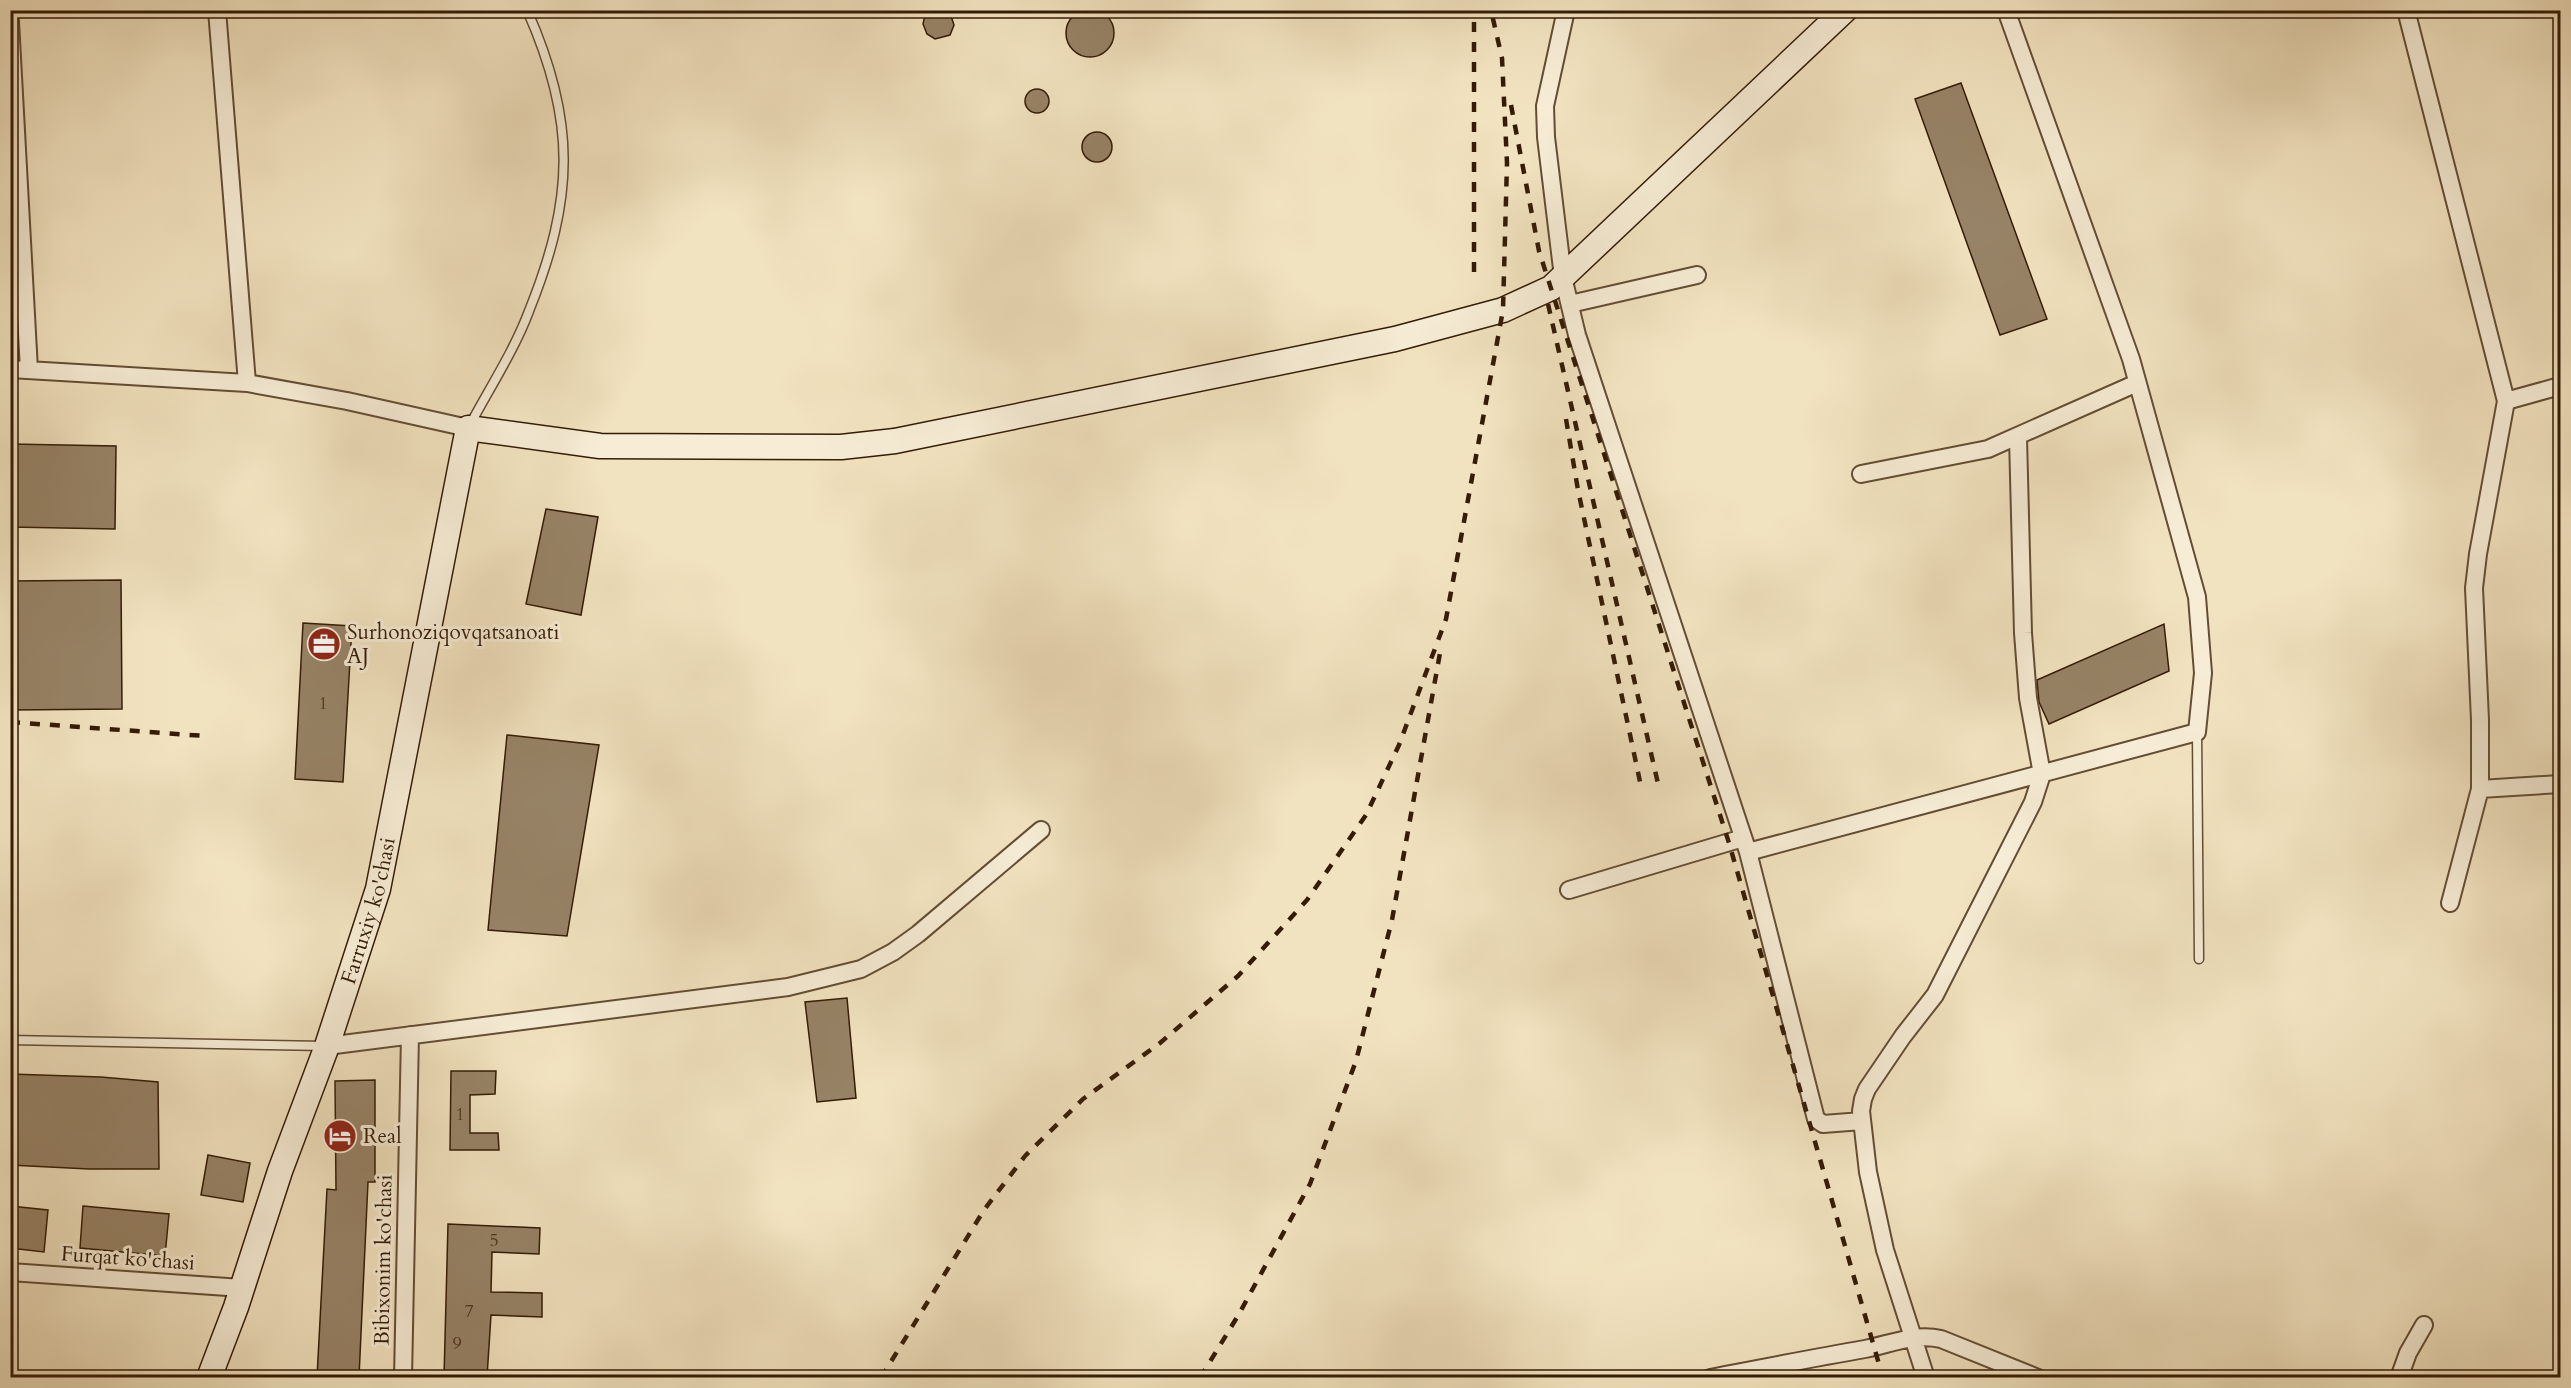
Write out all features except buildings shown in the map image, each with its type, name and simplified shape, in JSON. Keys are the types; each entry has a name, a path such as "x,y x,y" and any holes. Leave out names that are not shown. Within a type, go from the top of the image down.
{"street":[{"path":"217,10 247,383"},
{"path":"1566,10 1545,106 1546,137 1563,277 1577,335 1746,845 1816,1119 1823,1124 1862,1121"},
{"path":"10,369 247,383 348,401 468,428 600,446 841,447 895,441 1395,339 1503,310 1551,288 1845,10"},
{"path":"1569,890 2042,774 2197,732 2203,673 2197,597 2127,348 2006,10"},
{"path":"2406,10 2506,401 2474,588 2480,720 2480,789 2450,903"},
{"path":"10,21 17,108 29,370"},
{"path":"1569,304 1697,275"},
{"path":"1862,474 1988,449 2137,383"},
{"path":"2506,401 2560,386"},
{"name":"Farruxiy ko'chasi","path":"209,1377 242,1288 280,1171 327,1046 378,889 468,428"},
{"path":"1926,1377 1885,1250 1868,1173 1861,1111 1867,1089 1903,1036 1935,995 2033,802 2042,774 2028,698 2023,633 2018,437"},
{"path":"2480,789 2560,784"},
{"path":"327,1046 788,987 861,969 893,952 918,934 1041,830"},
{"name":"Bibixonim ko'chasi","path":"403,1377 410,1035"},
{"name":"Furqat ko'chasi","path":"10,1272 242,1288"},
{"path":"2399,1377 2408,1353 2424,1326"},
{"path":"1710,1377 1874,1347 1912,1337 1927,1336 1941,1339 2037,1377"}],"lane":[{"path":"468,428 529,312 560,218 566,165 560,104 541,41 527,10"},
{"path":"2197,732 2199,959"},
{"path":"10,1040 327,1046"}],"railway":[{"path":"1474,10 1474,272"},
{"path":"881,1378 984,1210 1025,1156 1083,1099 1160,1043 1238,976 1307,900 1366,815 1399,745 1446,619 1503,310 1507,163 1502,58 1491,10"},
{"path":"1511,105 1539,251 1729,843 1883,1378"},
{"path":"1548,304 1659,788"},
{"path":"1566,419 1578,490 1642,791"},
{"path":"1200,1378 1239,1314 1310,1184 1356,1061 1392,920 1440,653"},
{"path":"10,722 205,736"}],"place":[{"name":"Surhonoziqovqatsanoati AJ","path":"324,644"},
{"name":"Real","path":"340,1136"}]}
